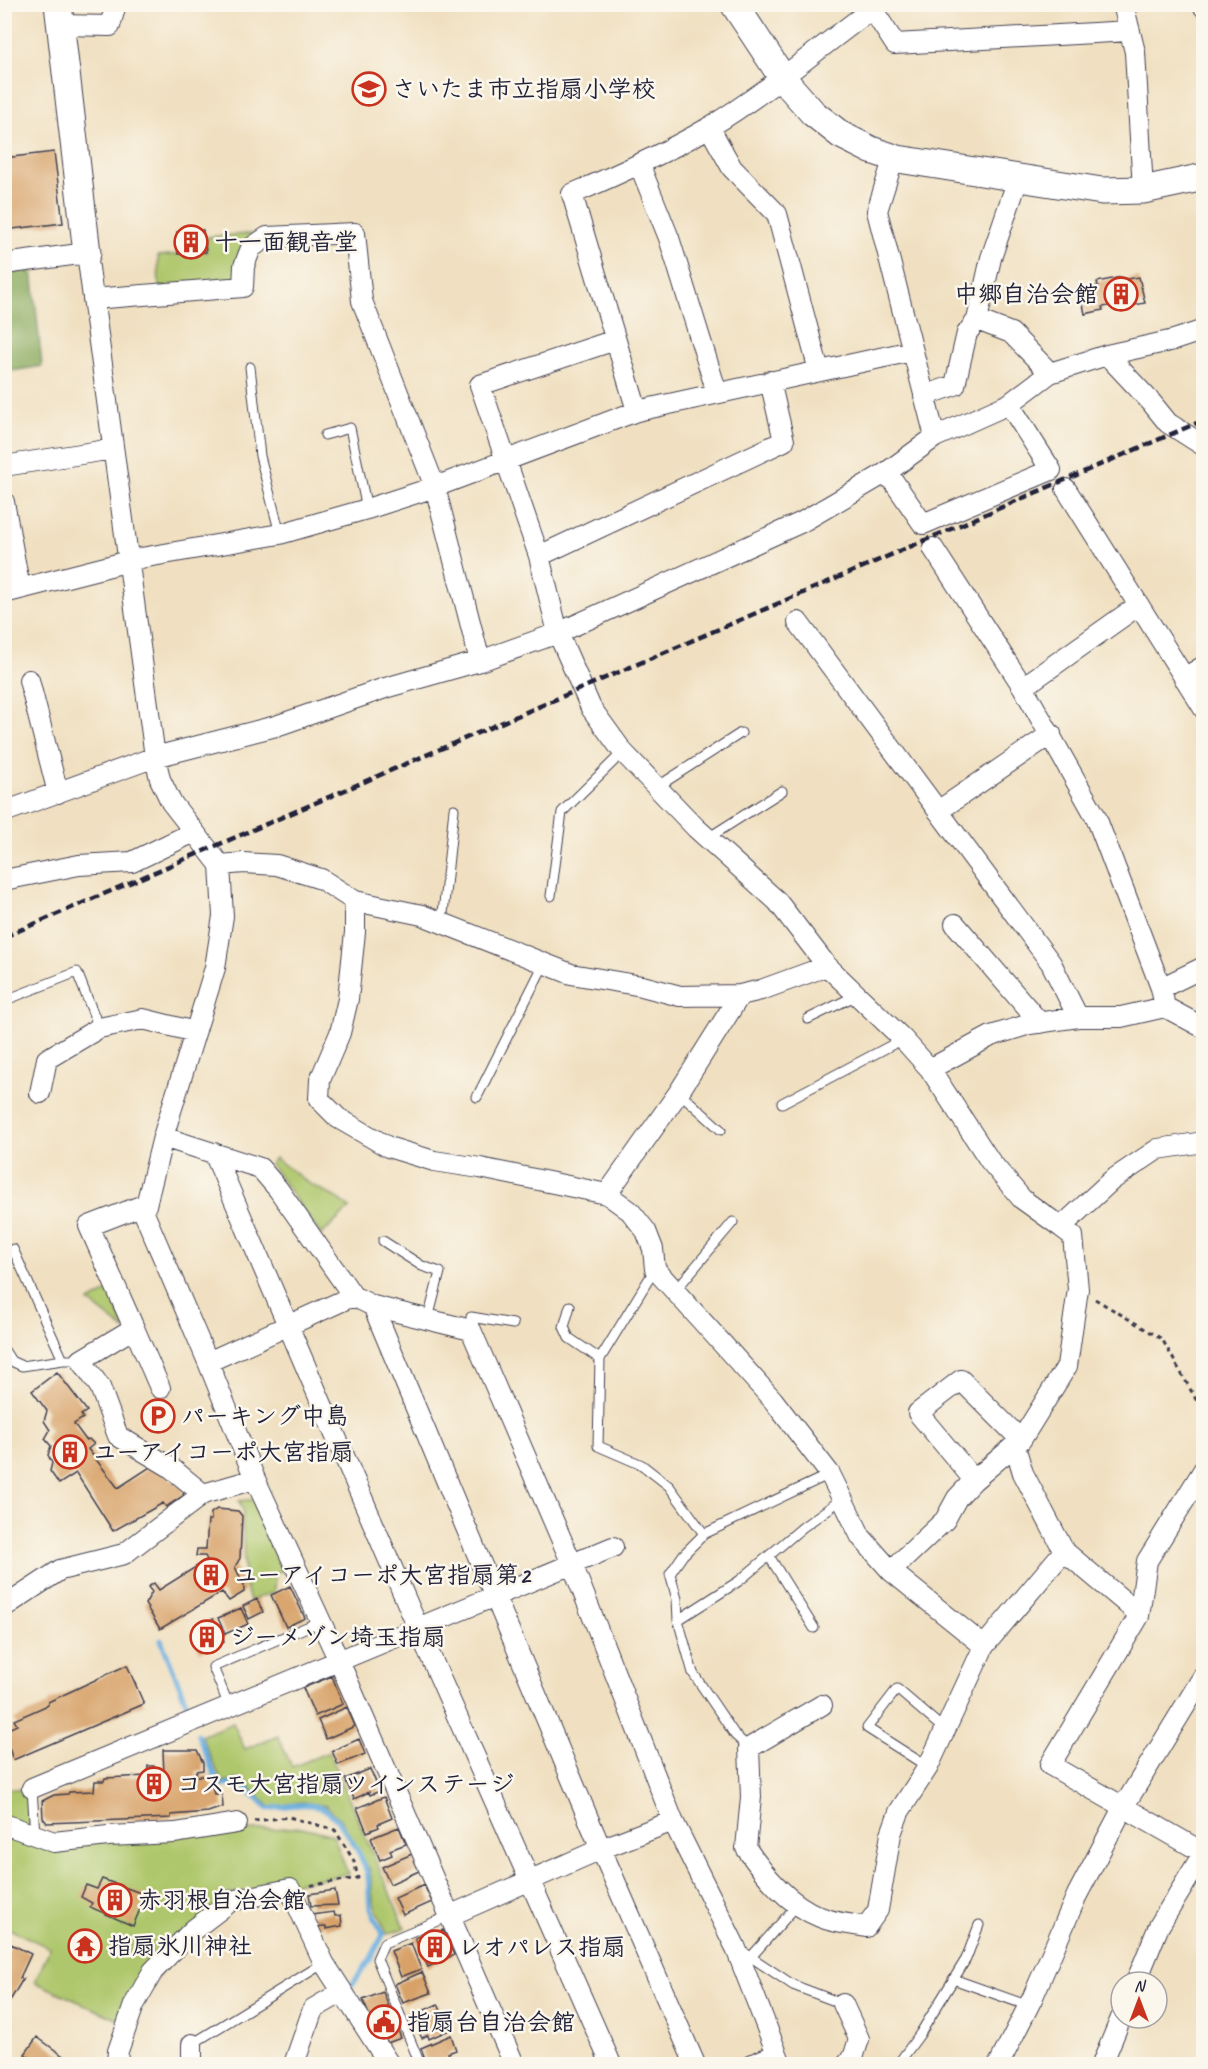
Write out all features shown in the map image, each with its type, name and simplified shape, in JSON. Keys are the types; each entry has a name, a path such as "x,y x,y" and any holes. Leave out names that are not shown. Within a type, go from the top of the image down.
{"street":[{"path":"116,4 110,26 59,15 87,253 155,757 160,779 171,802 220,865 223,916 215,968 163,1137 144,1213 255,1479 339,1661 514,2064"},
{"path":"734,4 782,77 813,113 841,135 871,150 894,158 940,166 1102,190 1143,190 1203,177"},
{"path":"1123,4 1135,52 1143,190"},
{"path":"637,411 572,194 640,165 709,127 782,77 870,7 895,44 1130,31"},
{"path":"709,127 732,168 777,214 819,371"},
{"path":"894,158 877,211 935,437"},
{"path":"640,165 669,238 717,393"},
{"path":"924,396 955,385 967,333 977,320 991,258 1019,176"},
{"path":"93,299 243,287 244,266 251,248 267,237 355,233 362,301 435,487 480,661"},
{"path":"4,264 87,253"},
{"path":"977,320 1011,333 1050,373"},
{"path":"4,812 155,757 276,726 385,688 480,661 558,633 802,522 887,472 935,437 1009,404 1050,373 1107,355 1174,340 1203,330"},
{"path":"615,340 480,385 539,556 558,633 591,708 623,752 696,828 777,902 827,966 903,1039 930,1069 990,1161 1022,1199 1073,1236 1078,1289 1067,1366 1018,1443 974,1480 957,1498 945,1520 891,1571"},
{"path":"4,502 12,591 130,561 280,534 435,487 637,411 912,351"},
{"path":"1107,355 1168,423 1203,446"},
{"path":"539,556 784,441 771,381"},
{"path":"887,472 923,524 1051,470 1009,404"},
{"path":"4,466 113,449"},
{"path":"1066,489 1203,709"},
{"path":"933,548 1023,687 1096,817 1163,997 1203,1028"},
{"path":"1023,687 1139,606"},
{"path":"798,622 1051,963 1078,1017"},
{"path":"1185,678 1203,666"},
{"path":"29,680 58,793"},
{"path":"938,811 1051,734"},
{"path":"4,880 79,865 132,862 194,832"},
{"path":"220,865 244,863 277,865 321,879 355,902 422,915 571,974 642,986 681,996 740,995 761,990 827,966"},
{"path":"355,902 355,932 348,999 340,1033 320,1080 319,1099 338,1118 388,1148 434,1161 607,1194 630,1211 646,1231 653,1249 655,1269 773,1400 830,1474 861,1537 891,1571 984,1646"},
{"path":"955,924 1040,1023"},
{"path":"930,1069 991,1036 1040,1023 1078,1017 1121,1017 1163,997 1203,967"},
{"path":"607,1194 679,1092 740,995"},
{"path":"40,1093 47,1059 99,1028 143,1019 195,1032"},
{"path":"163,1137 260,1168 278,1188 353,1296 373,1306 471,1330 572,1564 673,1821 743,1952 779,2059 753,2064"},
{"path":"1061,1227 1112,1180 1158,1149 1203,1142"},
{"path":"214,1153 418,1628 611,2064"},
{"path":"146,1204 89,1226 160,1388"},
{"path":"208,1362 353,1296"},
{"path":"373,1306 601,1850 695,2064"},
{"path":"134,1328 72,1360 100,1387 118,1436 170,1467 203,1494"},
{"path":"974,1480 918,1413 961,1380 1018,1443 1023,1473 1064,1551 1139,1614"},
{"path":"1141,1970 1159,1926 1203,1853 1050,1765 1139,1614 1147,1561 1203,1469"},
{"path":"4,1607 60,1570 124,1554 203,1494 255,1479"},
{"path":"32,1788 613,1547"},
{"path":"822,1705 749,1748 751,1797 746,1848 762,1873 797,1905 822,1918 866,1928 878,1910 891,1834 899,1812 928,1767 984,1646 1064,1551"},
{"path":"999,2064 1029,2006 1077,1895 1124,1806 1203,1675"},
{"path":"449,1916 673,1821"},
{"path":"4,1824 54,1842 175,1833 237,1823"},
{"path":"117,2064 118,2051 134,2005 153,1971 193,1929 231,1901 290,1889 324,1963 387,2063"},
{"path":"294,2064 313,2009 342,1992"},
{"path":"843,2004 859,2039 853,2058 847,2064"},
{"path":"1102,2064 1116,2030"},
{"path":"192,2044 192,2064"}],"lane":[{"path":"250,367 260,456 280,534"},
{"path":"325,435 350,428 367,509"},
{"path":"657,787 741,733"},
{"path":"551,896 562,812 623,752"},
{"path":"708,837 782,790"},
{"path":"442,923 453,809"},
{"path":"477,1098 544,964"},
{"path":"6,1000 76,972 99,1028"},
{"path":"808,1019 857,995"},
{"path":"782,1103 903,1039"},
{"path":"679,1092 721,1130"},
{"path":"675,1292 733,1222"},
{"path":"383,1241 422,1266 440,1272 428,1318"},
{"path":"4,1350 11,1361 22,1366 72,1360 13,1249"},
{"path":"655,1269 600,1359 598,1446 642,1465 669,1486 704,1534"},
{"path":"570,1306 564,1327 569,1338 600,1359"},
{"path":"471,1330 471,1317 513,1324"},
{"path":"749,1748 735,1735 693,1673 678,1620 677,1599 670,1574 683,1555 704,1534 830,1474"},
{"path":"678,1620 739,1581 803,1527 843,1499"},
{"path":"769,1556 814,1628"},
{"path":"229,1706 213,1667 321,1621"},
{"path":"928,1767 867,1728 897,1689 946,1731"},
{"path":"32,1788 35,1835"},
{"path":"797,1905 743,1952 793,1985 843,2004"},
{"path":"420,2064 377,1959 384,1943 449,1916"},
{"path":"898,2064 966,1959 979,1925"},
{"path":"192,2044 324,1963"},
{"path":"953,1980 1029,2006"}],"path":[{"path":"1078,1289 1161,1339 1198,1403 1203,1407"},
{"path":"237,1823 289,1817 335,1830 354,1861 358,1878 290,1889"}],"green space":[{"path":"260,233 243,287 159,290 158,256 206,252 207,237"},
{"path":"31,260 42,366 5,372 5,266"},
{"path":"275,1158 310,1184 350,1208 321,1235 270,1164"},
{"path":"110,1290 125,1330 89,1302"},
{"path":"258,1499 288,1566 275,1574 274,1592 250,1601 244,1581 243,1511 239,1501"},
{"path":"233,1723 245,1749 278,1736 292,1767 329,1752 405,1928 387,1934 373,1902 370,1871 341,1820 326,1806 303,1802 270,1807 242,1779 222,1782 201,1736"},
{"path":"5,1786 28,1790 30,1827 5,1819"},
{"name":"指扇氷川神社","path":"302,1827 333,1835 348,1874 225,1895 121,2021 35,1982 50,1948 5,1927 5,1835 27,1845"}],"building":[{"path":"54,152 63,223 4,230 4,158"},
{"name":"十一面観音堂","path":"203,230 206,252 178,254 177,232"},
{"name":"中郷自治会館","path":"1121,277 1122,280 1139,277 1145,303 1102,307 1103,310 1085,314 1080,289 1098,286 1097,282"},
{"name":"ユーアイコーポ大宮指扇","path":"57,1372 87,1411 81,1415 83,1418 74,1424 86,1440 89,1439 94,1444 88,1449 118,1488 150,1467 167,1475 184,1489 183,1496 166,1507 163,1503 113,1531 76,1473 59,1484 50,1471 52,1463 48,1455 51,1446 45,1439 50,1430 44,1421 47,1411 32,1391"},
{"name":"ユーアイコーポ大宮指扇第2","path":"217,1509 238,1511 242,1516 240,1558 235,1567 244,1585 244,1592 229,1601 222,1592 160,1629 145,1604 152,1592 148,1587 154,1583 159,1590 207,1560 205,1556 196,1556 197,1549 206,1549 208,1520 211,1520 211,1513"},
{"path":"290,1586 305,1618 286,1627 271,1595"},
{"path":"257,1599 263,1612 249,1619 243,1606"},
{"path":"241,1608 248,1624 225,1634 218,1618"},
{"name":"ジーメゾン埼玉指扇","path":"213,1619 224,1642 200,1652 191,1633 202,1628 201,1624"},
{"path":"127,1665 144,1704 13,1760 9,1748 4,1750 4,1731 17,1725 14,1720"},
{"path":"332,1676 343,1704 315,1716 303,1688"},
{"path":"347,1707 355,1726 326,1739 318,1720"},
{"path":"359,1739 365,1754 338,1765 332,1751"},
{"name":"コスモ大宮指扇ツインステージ","path":"163,1750 197,1750 203,1763 203,1770 196,1771 196,1776 209,1776 214,1794 222,1794 223,1807 208,1812 171,1815 171,1818 47,1823 43,1818 42,1801 54,1795 94,1791 95,1781 104,1781 105,1778 147,1776 148,1766 154,1766 154,1776 164,1775"},
{"path":"370,1769 380,1791 370,1795 369,1792 354,1799 345,1779"},
{"path":"384,1797 392,1818 367,1832 357,1808"},
{"path":"399,1827 406,1844 390,1850 392,1855 380,1860 371,1838"},
{"path":"412,1854 419,1871 390,1884 382,1867"},
{"name":"赤羽根自治会館","path":"102,1879 146,1895 133,1926 90,1907 92,1903 81,1897 86,1885 97,1889"},
{"path":"424,1885 432,1902 403,1915 395,1898"},
{"path":"335,1890 338,1905 311,1906 309,1894"},
{"path":"334,1912 335,1916 341,1915 342,1926 326,1929 326,1926 313,1927 311,1915"},
{"name":"レオパレス指扇","path":"443,1930 454,1955 428,1967 415,1938"},
{"path":"411,1943 421,1969 401,1977 391,1951"},
{"path":"11,1944 31,1954 20,1978 23,1979 11,1999 5,1996 5,1958"},
{"path":"422,1972 431,1993 403,2003 395,1984"},
{"path":"383,1992 401,2038 387,2043 384,2037 381,2037 375,2030 363,2000"},
{"path":"438,2004 449,2030 429,2039 428,2035 422,2038 409,2017"},
{"path":"451,2035 456,2050 448,2053 450,2057 427,2064 421,2048"},
{"path":"37,2037 70,2061 68,2064 37,2064 25,2054"}],"waterway":[{"path":"161,1640 192,1717"},
{"path":"198,1735 219,1786 240,1782 268,1809 300,1805 319,1807 334,1817 355,1846 367,1873 371,1909 383,1935 370,1960 348,1990"}],"railway":[{"path":"4,937 1204,420"}],"place":[{"name":"さいたま市立指扇小学校","path":"369,89"},
{"name":"十一面観音堂","path":"191,242"},
{"name":"中郷自治会館","path":"1121,294"},
{"name":"パーキング中島","path":"158,1416"},
{"name":"ユーアイコーポ大宮指扇","path":"70,1452"},
{"name":"ユーアイコーポ大宮指扇第2","path":"211,1575"},
{"name":"ジーメゾン埼玉指扇","path":"207,1637"},
{"name":"コスモ大宮指扇ツインステージ","path":"154,1784"},
{"name":"赤羽根自治会館","path":"115,1900"},
{"name":"指扇氷川神社","path":"85,1946"},
{"name":"レオパレス指扇","path":"435,1947"},
{"name":"指扇台自治会館","path":"384,2022"}]}
